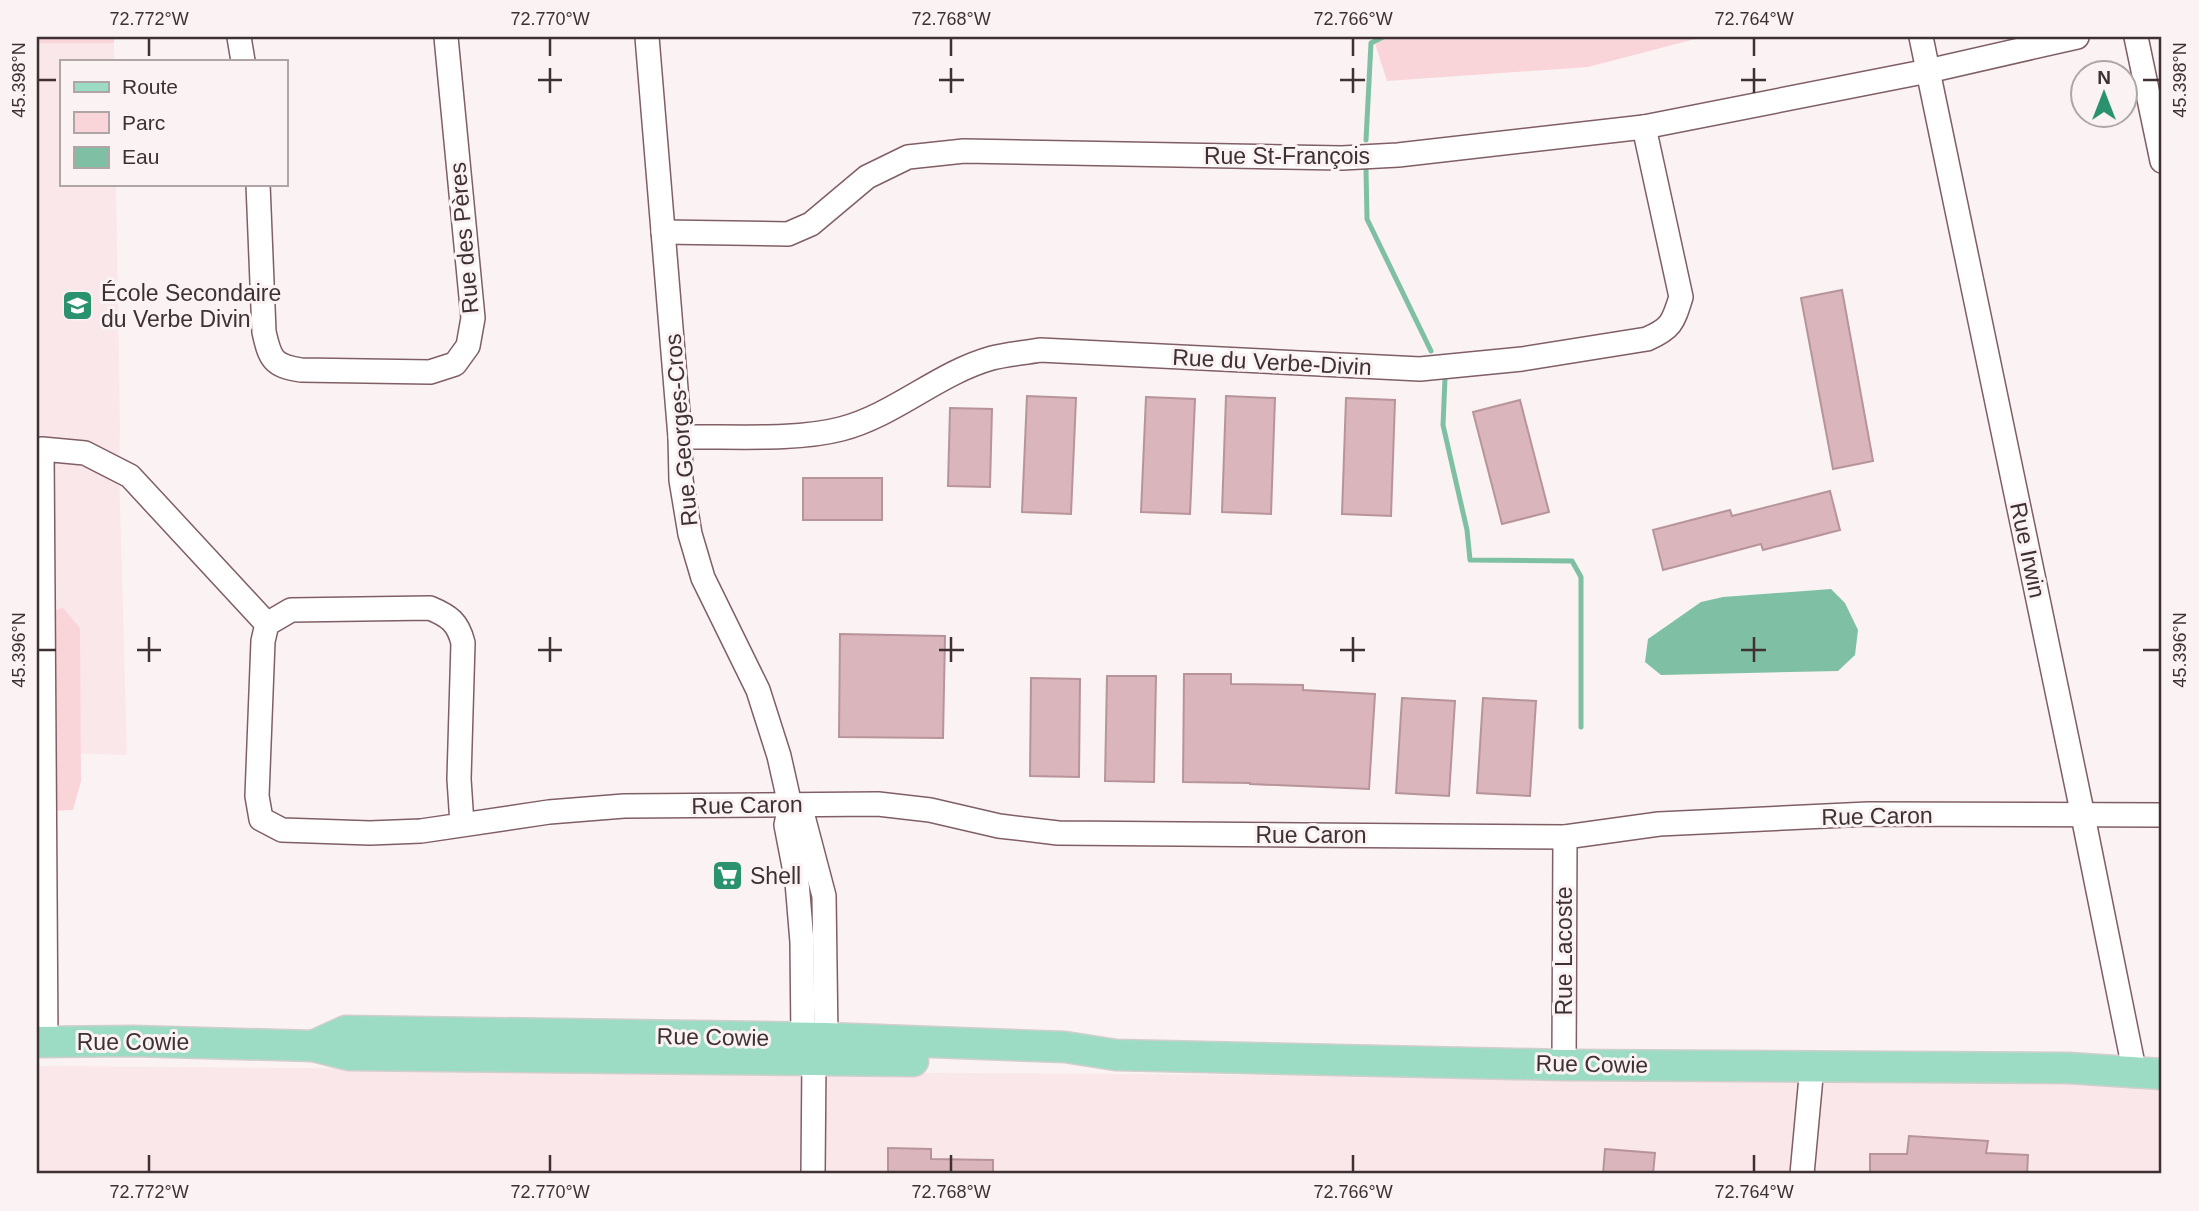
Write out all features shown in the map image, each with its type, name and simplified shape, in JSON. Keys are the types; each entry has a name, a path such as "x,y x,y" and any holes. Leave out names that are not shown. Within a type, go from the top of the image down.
{"main road":[{"name":"Rue Cowie","path":"41,1042 133,1041 313,1046 349,1055 814,1045 1066,1063 1116,1055 1563,1065 2068,1068 2162,1074"},
{"name":"Rue Cowie","path":"2068,1068 2162,1062"}],"street":[{"path":"239,37 243,60"},
{"name":"Rue des Pères","path":"258,186 264,332 268,353 282,367 301,370 430,372 455,364 468,346 472,318 446,37"},
{"name":"Rue Georges-Cros","path":"647,37 680,437 681,480 690,534 703,578 758,690 779,756 790,805 786,825 797,882 814,1045"},
{"name":"Rue Irwin","path":"1920,37 2133,1064"},
{"name":"Rue St-François","path":"663,232 788,234 811,224 867,177 908,158 964,151 1342,158 1398,155 1644,127 1928,71 2077,37"},
{"path":"2136,37 2162,161"},
{"name":"Rue du Verbe-Divin","path":"680,437 805,435 842,429 876,415 955,373 992,358 1040,351 1420,369 1522,359 1647,338 1665,331 1675,318 1681,297 1644,127"},
{"path":"41,1042 41,449 85,453 130,476 267,624 291,610 430,608 449,616 460,631 463,643 459,779 462,824"},
{"name":"Rue Caron","path":"267,624 262,641 257,796 261,818 282,830 370,833 421,831 549,812 624,806 878,804 930,810 999,826 1058,833 1564,837 1659,824 1868,814 2162,815"},
{"name":"Rue Georges-Cros","path":"790,805 804,820 824,896 814,1045 813,1174"},
{"name":"Rue Lacoste","path":"1563,1065 1564,837"},
{"path":"800,920 824,918"},
{"path":"1802,1174 1812,1066"}],"shaded area":[{"name":"École Secondaire du Verbe Divin","path":"37,43 114,43 114,60 60,60 60,186 116,186 119,471 127,755 37,752"},
{"path":"37,1066 2162,1082 2162,1174 37,1174"}],"green space":[{"path":"37,37 114,37 114,43 37,43"},
{"path":"1373,37 1696,37 1588,67 1387,81"},
{"path":"63,608 80,628 81,781 73,810 46,811 37,615"}],"water":[{"path":"1831,589 1845,603 1858,630 1855,655 1838,671 1661,675 1645,662 1648,639 1701,602 1723,597"}],"building":[{"path":"1842,290 1873,461 1833,469 1801,298"},
{"path":"1027,396 1076,398 1071,514 1022,512"},
{"path":"1226,396 1275,398 1271,514 1222,512"},
{"path":"1146,397 1195,399 1190,514 1141,512"},
{"path":"1346,398 1395,400 1391,516 1342,514"},
{"path":"1520,400 1549,512 1502,524 1473,412"},
{"path":"950,408 992,409 990,487 948,486"},
{"path":"803,478 882,478 882,520 803,520"},
{"path":"1830,491 1840,530 1763,550 1761,544 1663,570 1653,530 1730,510 1732,516"},
{"path":"840,634 945,636 943,738 839,737"},
{"path":"1184,674 1231,674 1231,684 1303,685 1303,690 1375,694 1369,789 1183,782"},
{"path":"1107,676 1156,676 1154,782 1105,781"},
{"path":"1031,678 1080,679 1079,777 1030,776"},
{"path":"1402,698 1455,701 1449,796 1396,793"},
{"path":"1483,698 1536,701 1530,796 1477,793"},
{"path":"1909,1136 1988,1141 1986,1153 2028,1155 2027,1174 1870,1174 1870,1154 1907,1154"},
{"path":"888,1148 931,1149 931,1159 993,1160 993,1174 888,1174"},
{"path":"1605,1149 1655,1153 1653,1174 1603,1174"}],"waterway":[{"path":"1366,140 1371,43 1383,37"},
{"path":"1366,169 1367,219 1431,351"},
{"path":"1445,378 1443,425 1467,530 1470,560 1572,561 1581,577 1581,727"}],"place":[{"name":"École Secondaire du Verbe Divin","path":"78,306"},
{"name":"Shell","path":"727,876"}]}
